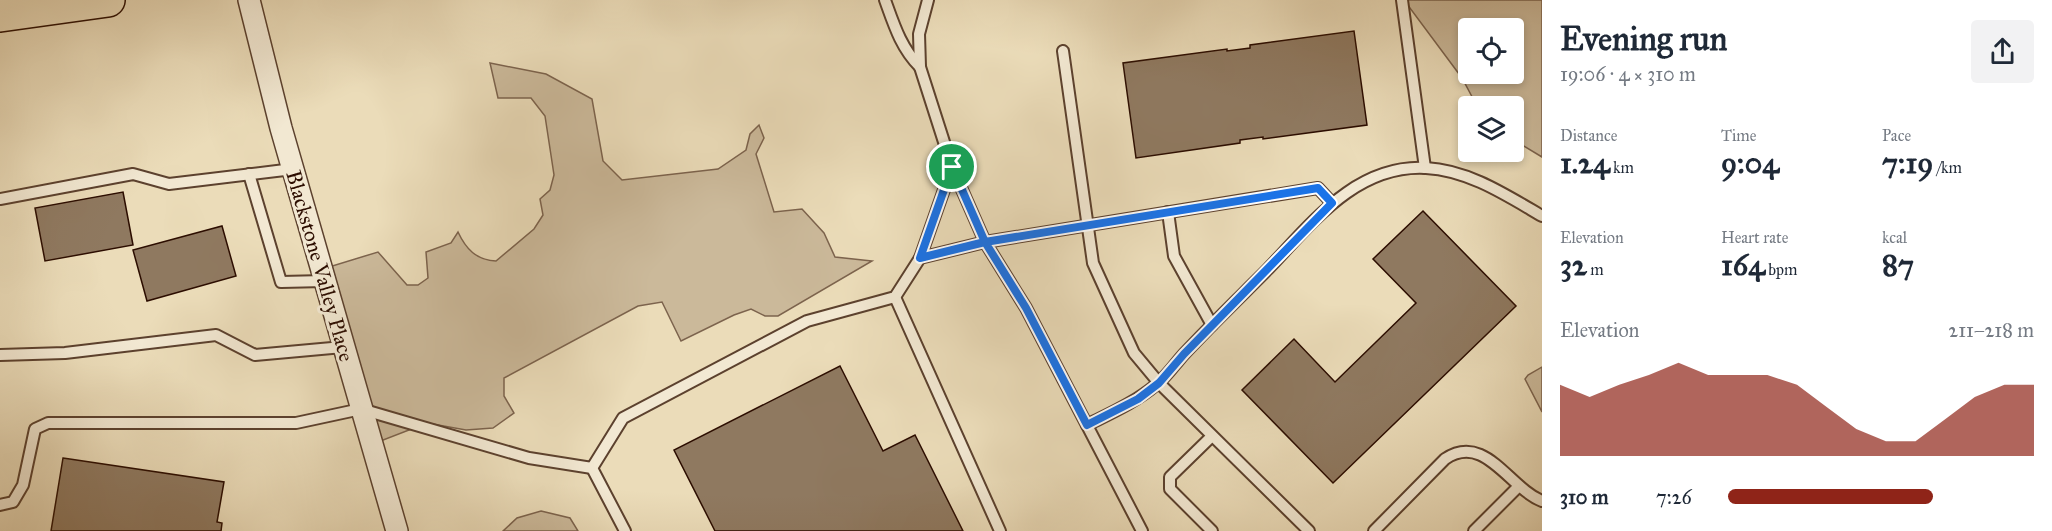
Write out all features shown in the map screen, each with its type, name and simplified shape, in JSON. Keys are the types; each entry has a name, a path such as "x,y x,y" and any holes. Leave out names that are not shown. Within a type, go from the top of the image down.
{"main road":[{"path":"0,15 108,0"}],"street":[{"name":"Blackstone Valley Place","path":"249,0 293,170 397,531"}],"lane":[{"path":"885,0 902,44 909,57 920,67"},
{"path":"928,0 919,34 920,67 952,167 985,242 1026,308 1142,531"},
{"path":"1402,0 1425,168"},
{"path":"1064,51 1093,263 1134,353 1159,383 1309,531"},
{"path":"592,468 623,418 807,321 895,297 920,258 952,167"},
{"path":"1087,425 1138,399 1159,383 1212,325 1332,203 1357,186 1383,173 1425,168 1451,172 1478,181 1542,216"},
{"path":"0,199 133,174 169,184 293,170"},
{"path":"249,174 281,282 326,281"},
{"path":"920,258 985,242 1318,188 1332,203"},
{"path":"1168,212 1174,256 1212,325"},
{"path":"895,297 1000,531"},
{"path":"0,355 64,353 216,335 255,355 344,347"},
{"path":"0,505 13,502 23,485 35,429 48,423 290,423 361,409 529,458 592,468"},
{"path":"1212,436 1170,477 1170,489 1212,531"},
{"path":"1374,531 1445,459 1454,454 1471,452 1490,459 1518,487 1528,495 1542,501"},
{"path":"592,468 625,531"},
{"path":"1474,531 1518,487"}],"shaded area":[{"path":"1404,0 1542,0 1542,157 1524,146 1524,96 1472,96 1465,84 1524,84 1524,18 1458,18 1458,73"},
{"path":"490,63 546,74 592,99 603,161 622,180 718,169 746,150 750,134 759,125 764,138 756,154 774,212 802,209 824,233 835,257 872,261 778,316 765,316 751,309 681,341 662,302 638,306 504,378 504,396 514,413 493,428 466,430 427,423 378,442 329,267 378,252 407,285 418,285 428,278 426,252 451,243 458,232 464,244 477,256 496,261 534,229 543,215 540,199 550,190 554,175 545,116 531,98 498,98"},
{"path":"1542,367 1542,412 1525,379"},
{"path":"541,511 570,518 578,531 503,531 517,518"}],"building":[{"path":"1354,31 1367,125 1240,140 1240,143 1136,158 1123,63 1250,48 1250,45"},
{"path":"123,192 133,245 45,261 35,208"},
{"path":"1423,211 1516,306 1333,483 1242,390 1294,339 1335,382 1416,303 1373,259"},
{"path":"222,226 236,276 147,301 133,250"},
{"path":"840,366 883,451 915,435 963,531 715,531 674,450"},
{"path":"63,458 224,482 217,522 222,523 221,531 51,531"}],"route":[{"path":"952,167 920,258 985,242 1026,308 1087,425 1138,399 1159,383 1184,354 1332,203 1318,188 985,242 952,167"}]}
